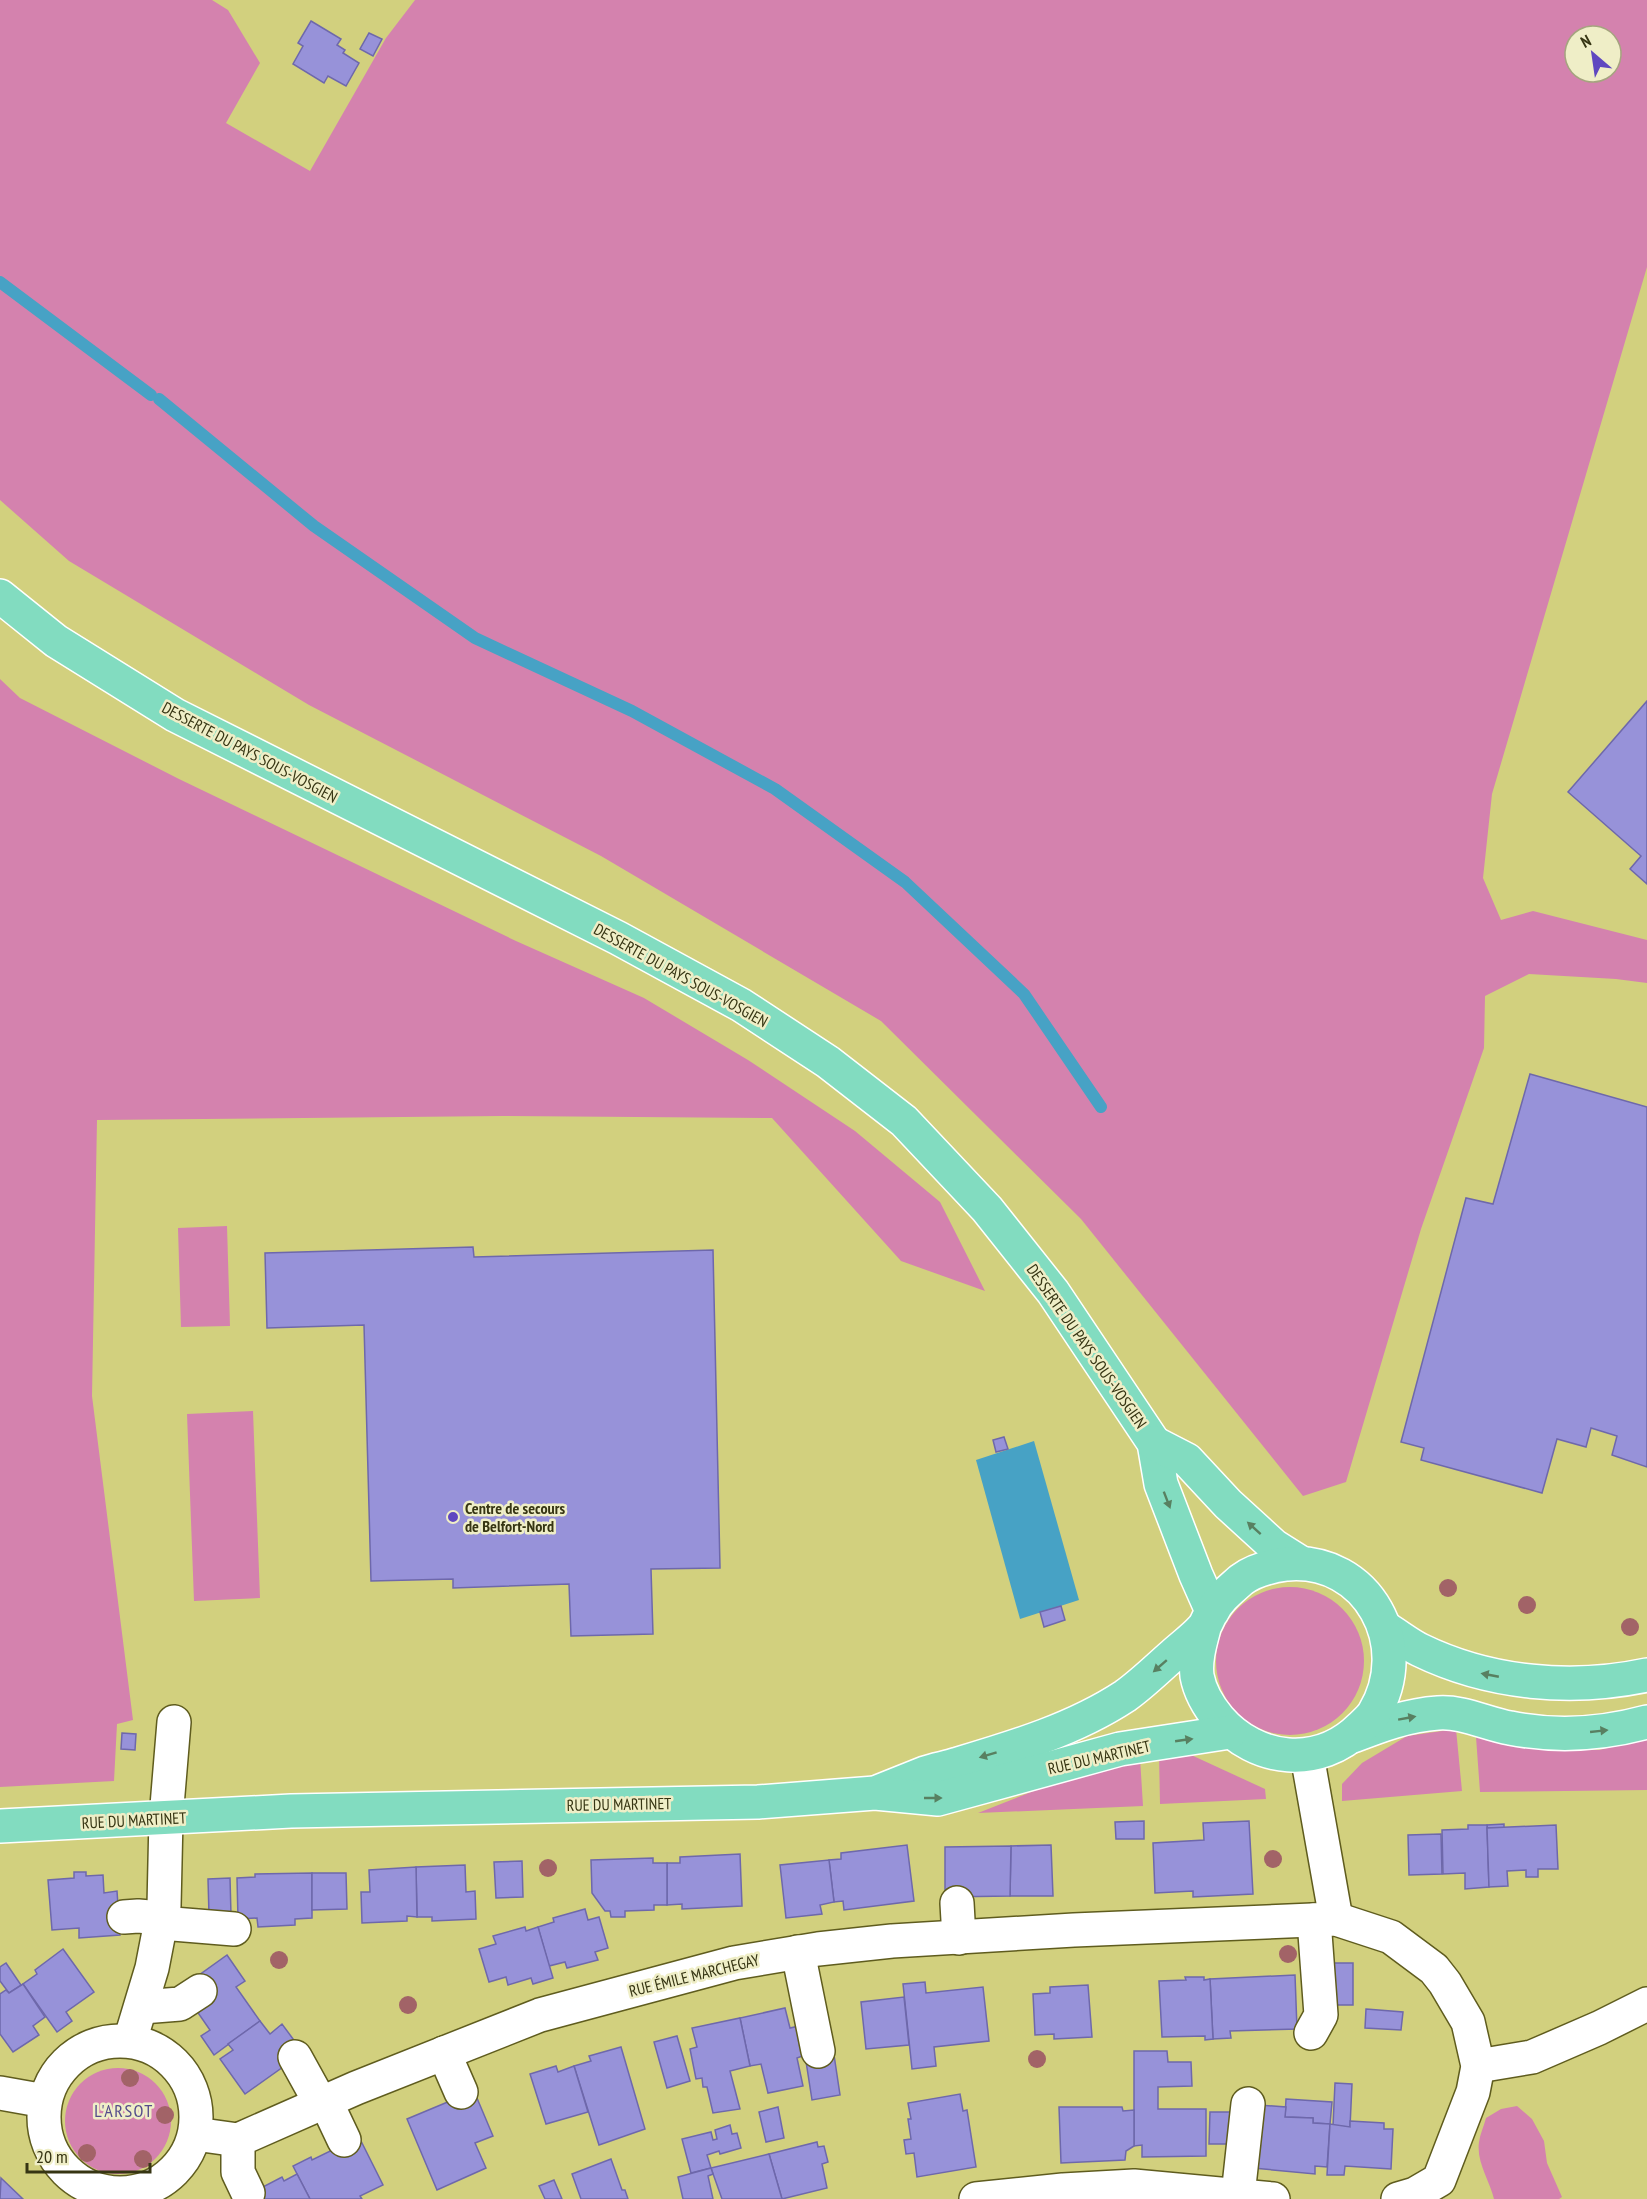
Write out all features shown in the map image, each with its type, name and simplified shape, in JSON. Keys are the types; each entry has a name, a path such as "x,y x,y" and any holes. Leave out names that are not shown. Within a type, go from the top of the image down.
{"main road":[{"name":"DESSERTE DU PAYS SOUS-VOSGIEN","path":"0,596 56,641 175,715 618,938 741,1005 828,1062 904,1121 987,1209 1053,1292 1154,1443 1161,1484 1196,1575 1208,1619"},
{"path":"1154,1443 1187,1460 1228,1504 1274,1546 1301,1563 1328,1570 1353,1583 1372,1603 1385,1628 1390,1658 1386,1688 1373,1715 1352,1736"},
{"path":"1301,1563 1272,1566 1246,1576 1222,1595 1208,1619 1198,1651 1197,1676 1208,1706 1230,1732 1256,1749 1285,1755 1307,1755 1334,1747 1352,1736 1392,1721 1439,1713 1468,1717 1510,1729 1572,1734 1626,1728 1647,1722"},
{"path":"875,1793 927,1772 1017,1746 1070,1725 1108,1706 1126,1695 1208,1619"},
{"path":"1385,1628 1418,1649 1449,1663 1483,1674 1548,1683 1621,1680 1647,1675"},
{"name":"RUE DU MARTINET","path":"0,1826 291,1811 758,1802 875,1793 938,1799 1120,1749 1230,1732"}],"street":[{"path":"130,2041 142,2007 161,1921 165,1886 165,1818 174,1722"},
{"path":"1307,1755 1325,1920 1321,2015 1311,2033"},
{"path":"957,1903 959,1938"},
{"path":"124,1917 138,1916 161,1921 234,1929"},
{"path":"1325,1920 1391,1937 1434,1970 1445,1983 1468,2022 1478,2066 1473,2092 1443,2189 1398,2199"},
{"name":"RUE ÉMILE MARCHEGAY","path":"238,2140 444,2052 529,2019 734,1963 798,1952 892,1941 1074,1930 1325,1920"},
{"path":"798,1952 818,2051"},
{"path":"142,2007 180,2004 200,1991"},
{"path":"1478,2066 1532,2057 1647,2004"},
{"path":"107,2041 130,2041 154,2048 175,2063 190,2084 197,2108 195,2134 185,2158 167,2177 144,2190 117,2193 92,2188 69,2174 52,2153 44,2128 45,2101 53,2080 67,2062 86,2048 107,2041"},
{"path":"444,2052 460,2092"},
{"path":"295,2057 344,2140"},
{"path":"0,2093 45,2101"},
{"path":"1238,2195 1248,2104"},
{"path":"195,2134 238,2140 238,2172 248,2193"},
{"path":"976,2199 1134,2186 1274,2199"}],"shaded area":[{"path":"0,0 212,0 228,10 260,63 226,123 310,171 386,38 415,0 1647,0 1647,267 1492,794 1483,878 1501,920 1533,911 1647,940 1647,983 1529,974 1485,996 1484,1048 1421,1229 1346,1482 1303,1496 1081,1219 881,1021 601,856 309,705 69,561 0,500"},
{"path":"0,679 20,698 179,779 516,941 644,998 748,1060 855,1131 940,1202 985,1291 901,1261 772,1118 502,1116 97,1120 92,1396 133,1720 117,1724 114,1781 0,1787"},
{"path":"227,1226 230,1326 181,1327 178,1228"},
{"path":"253,1411 260,1598 194,1601 187,1414"},
{"path":"1290,1587 1304,1588 1318,1593 1331,1599 1342,1609 1352,1620 1358,1633 1363,1647 1363,1675 1358,1689 1352,1702 1342,1713 1331,1723 1318,1729 1304,1734 1290,1735 1276,1734 1262,1729 1249,1723 1238,1713 1228,1702 1222,1689 1217,1675 1216,1661 1217,1647 1222,1633 1228,1620 1238,1609 1249,1599 1262,1593 1276,1588"},
{"path":"1456,1729 1462,1791 1342,1801 1342,1784 1362,1763 1407,1736"},
{"path":"1476,1737 1529,1746 1599,1750 1647,1738 1647,1790 1480,1792"},
{"path":"1159,1754 1189,1754 1265,1789 1266,1799 1160,1804"},
{"path":"1140,1758 1143,1806 978,1813 1084,1771"},
{"path":"118,2068 138,2072 156,2083 167,2101 171,2121 167,2141 156,2159 138,2170 118,2174 98,2170 80,2159 69,2141 65,2121 69,2101 80,2083 98,2072"},
{"path":"1517,2106 1532,2119 1544,2141 1547,2163 1562,2197 1559,2199 1494,2199 1481,2164 1480,2136 1486,2118 1501,2109"}],"water":[{"path":"1034,1441 1079,1600 1020,1619 976,1460"}],"building":[{"path":"311,21 341,39 337,45 345,50 343,53 359,63 346,86 328,76 324,83 293,64 303,46 298,43"},
{"path":"369,33 382,39 373,56 360,49"},
{"path":"1647,701 1647,884 1630,869 1641,856 1568,792"},
{"path":"1530,1074 1647,1107 1647,1467 1612,1455 1617,1436 1591,1428 1586,1447 1557,1439 1542,1493 1421,1460 1424,1448 1401,1442 1466,1198 1493,1204"},
{"path":"473,1247 474,1257 713,1250 720,1568 651,1569 653,1634 571,1636 569,1584 453,1588 453,1579 371,1581 364,1325 267,1328 265,1253"},
{"path":"1004,1437 1008,1449 996,1452 993,1440"},
{"path":"1061,1606 1065,1620 1044,1627 1040,1612"},
{"path":"122,1733 136,1734 135,1750 121,1749"},
{"path":"1144,1821 1144,1839 1116,1839 1115,1822"},
{"path":"1249,1821 1253,1894 1193,1897 1193,1891 1155,1893 1153,1843 1204,1840 1203,1823"},
{"path":"1504,1824 1504,1828 1487,1828 1487,1825"},
{"path":"1468,1825 1487,1825 1489,1887 1465,1889 1465,1873 1443,1874 1442,1830 1468,1829"},
{"path":"1556,1825 1558,1869 1538,1869 1538,1877 1526,1877 1526,1870 1507,1871 1508,1886 1489,1887 1487,1828"},
{"path":"1441,1834 1442,1874 1409,1875 1408,1835"},
{"path":"907,1845 914,1901 844,1910 843,1901 834,1902 829,1860 841,1859 841,1853"},
{"path":"1051,1845 1053,1896 1010,1896 1011,1846"},
{"path":"1011,1846 1010,1896 945,1897 945,1847"},
{"path":"740,1854 742,1906 682,1909 682,1904 667,1905 667,1863 680,1863 680,1857"},
{"path":"653,1858 653,1863 667,1863 667,1905 654,1905 654,1910 625,1911 625,1917 611,1917 610,1911 605,1911 592,1893 591,1860"},
{"path":"829,1860 834,1902 820,1905 822,1914 786,1918 780,1865"},
{"path":"522,1861 523,1897 496,1898 494,1862"},
{"path":"465,1865 466,1892 475,1891 476,1919 432,1921 432,1917 417,1917 416,1867"},
{"path":"416,1867 417,1917 407,1916 407,1921 362,1923 361,1892 370,1892 369,1870"},
{"path":"74,1872 86,1872 86,1876 103,1875 104,1893 117,1891 120,1935 79,1938 79,1928 52,1930 48,1880 74,1878"},
{"path":"312,1873 312,1918 295,1919 295,1925 258,1927 257,1918 238,1919 237,1878 255,1877 255,1874"},
{"path":"312,1873 346,1873 347,1909 312,1910"},
{"path":"230,1878 231,1915 209,1915 208,1879"},
{"path":"585,1909 588,1920 599,1917 608,1948 595,1952 598,1960 567,1968 565,1962 549,1966 538,1927 554,1922 553,1918"},
{"path":"525,1927 526,1931 538,1927 553,1978 533,1984 531,1978 508,1985 506,1977 489,1982 479,1949 496,1944 493,1936"},
{"path":"63,1949 94,1992 66,2012 72,2021 57,2032 23,1984 37,1974 35,1970"},
{"path":"227,1955 245,1981 236,1987 260,2021 214,2055 201,2036 210,2030 194,2007 195,1978"},
{"path":"6,1963 21,1985 9,1993 0,1981 0,1967"},
{"path":"1334,1963 1353,1963 1353,2005 1335,2005"},
{"path":"1295,1975 1297,2029 1230,2031 1231,2038 1213,2039 1210,1979"},
{"path":"1185,1977 1210,1979 1213,2039 1205,2040 1205,2036 1162,2037 1159,1981 1186,1980"},
{"path":"925,1982 926,1993 983,1987 989,2041 934,2047 936,2066 912,2069 903,1984"},
{"path":"23,1984 45,2017 33,2026 39,2035 13,2052 0,2034 0,1994 6,1990 9,1993"},
{"path":"1088,1985 1092,2037 1054,2039 1054,2034 1035,2035 1033,1994 1050,1993 1050,1987"},
{"path":"904,1997 909,2045 866,2049 861,2002"},
{"path":"785,2008 790,2028 799,2026 805,2055 797,2058 803,2086 768,2093 761,2064 750,2066 740,2018"},
{"path":"1366,2009 1403,2012 1401,2030 1365,2028"},
{"path":"740,2018 750,2066 730,2071 740,2109 713,2113 707,2087 703,2087 702,2078 696,2079 690,2049 697,2047 692,2028"},
{"path":"260,2021 270,2034 282,2024 299,2047 290,2062 245,2094 220,2059 233,2050 228,2044"},
{"path":"677,2036 690,2081 667,2088 654,2042"},
{"path":"621,2047 645,2129 599,2145 574,2066 591,2061 589,2056"},
{"path":"1134,2051 1167,2051 1168,2062 1191,2062 1192,2086 1158,2087 1158,2109 1206,2109 1206,2156 1142,2157 1142,2145 1134,2146"},
{"path":"805,2055 834,2055 840,2095 812,2100"},
{"path":"556,2066 558,2072 574,2066 588,2112 546,2124 530,2074"},
{"path":"1335,2083 1352,2084 1350,2127 1333,2126"},
{"path":"474,2091 493,2136 475,2143 486,2168 437,2190 407,2119"},
{"path":"960,2094 963,2111 967,2110 976,2167 917,2177 914,2153 906,2154 904,2140 911,2139 908,2103"},
{"path":"1286,2099 1332,2102 1330,2124 1313,2123 1313,2118 1285,2117"},
{"path":"1258,2105 1286,2107 1285,2117 1313,2118 1313,2123 1330,2124 1327,2167 1315,2166 1315,2174 1253,2168"},
{"path":"778,2107 784,2138 766,2142 759,2112"},
{"path":"1059,2107 1122,2107 1123,2111 1134,2110 1134,2146 1126,2151 1125,2160 1061,2163"},
{"path":"1210,2112 1232,2112 1231,2144 1209,2144"},
{"path":"1350,2121 1384,2123 1384,2129 1393,2129 1391,2169 1345,2166 1344,2175 1327,2175 1330,2124 1350,2127"},
{"path":"730,2125 732,2134 737,2133 741,2148 707,2155 711,2168 691,2173 682,2139 711,2132 713,2140 717,2139 715,2130"},
{"path":"359,2137 383,2185 360,2196 362,2199 310,2199 293,2166 311,2157 312,2160"},
{"path":"817,2142 818,2147 824,2146 828,2162 822,2164 827,2188 782,2199 769,2154"},
{"path":"769,2154 782,2199 722,2199 711,2168"},
{"path":"611,2159 622,2190 625,2190 628,2199 581,2199 572,2174"},
{"path":"711,2168 713,2174 708,2176 713,2199 683,2199 678,2177"},
{"path":"297,2174 310,2199 248,2199 255,2191 282,2177 284,2181"},
{"path":"1,2178 23,2199 0,2199"},
{"path":"554,2180 562,2199 545,2199 539,2186"}],"waterway":[{"path":"0,282 151,395"},
{"path":"159,399 314,526 475,638 632,711 775,789 905,882 1024,994 1101,1107"}],"place":[{"name":"Centre de secours de Belfort-Nord","path":"453,1517"}],"district":[{"name":"L'ARSOT","path":"124,2111"}]}
